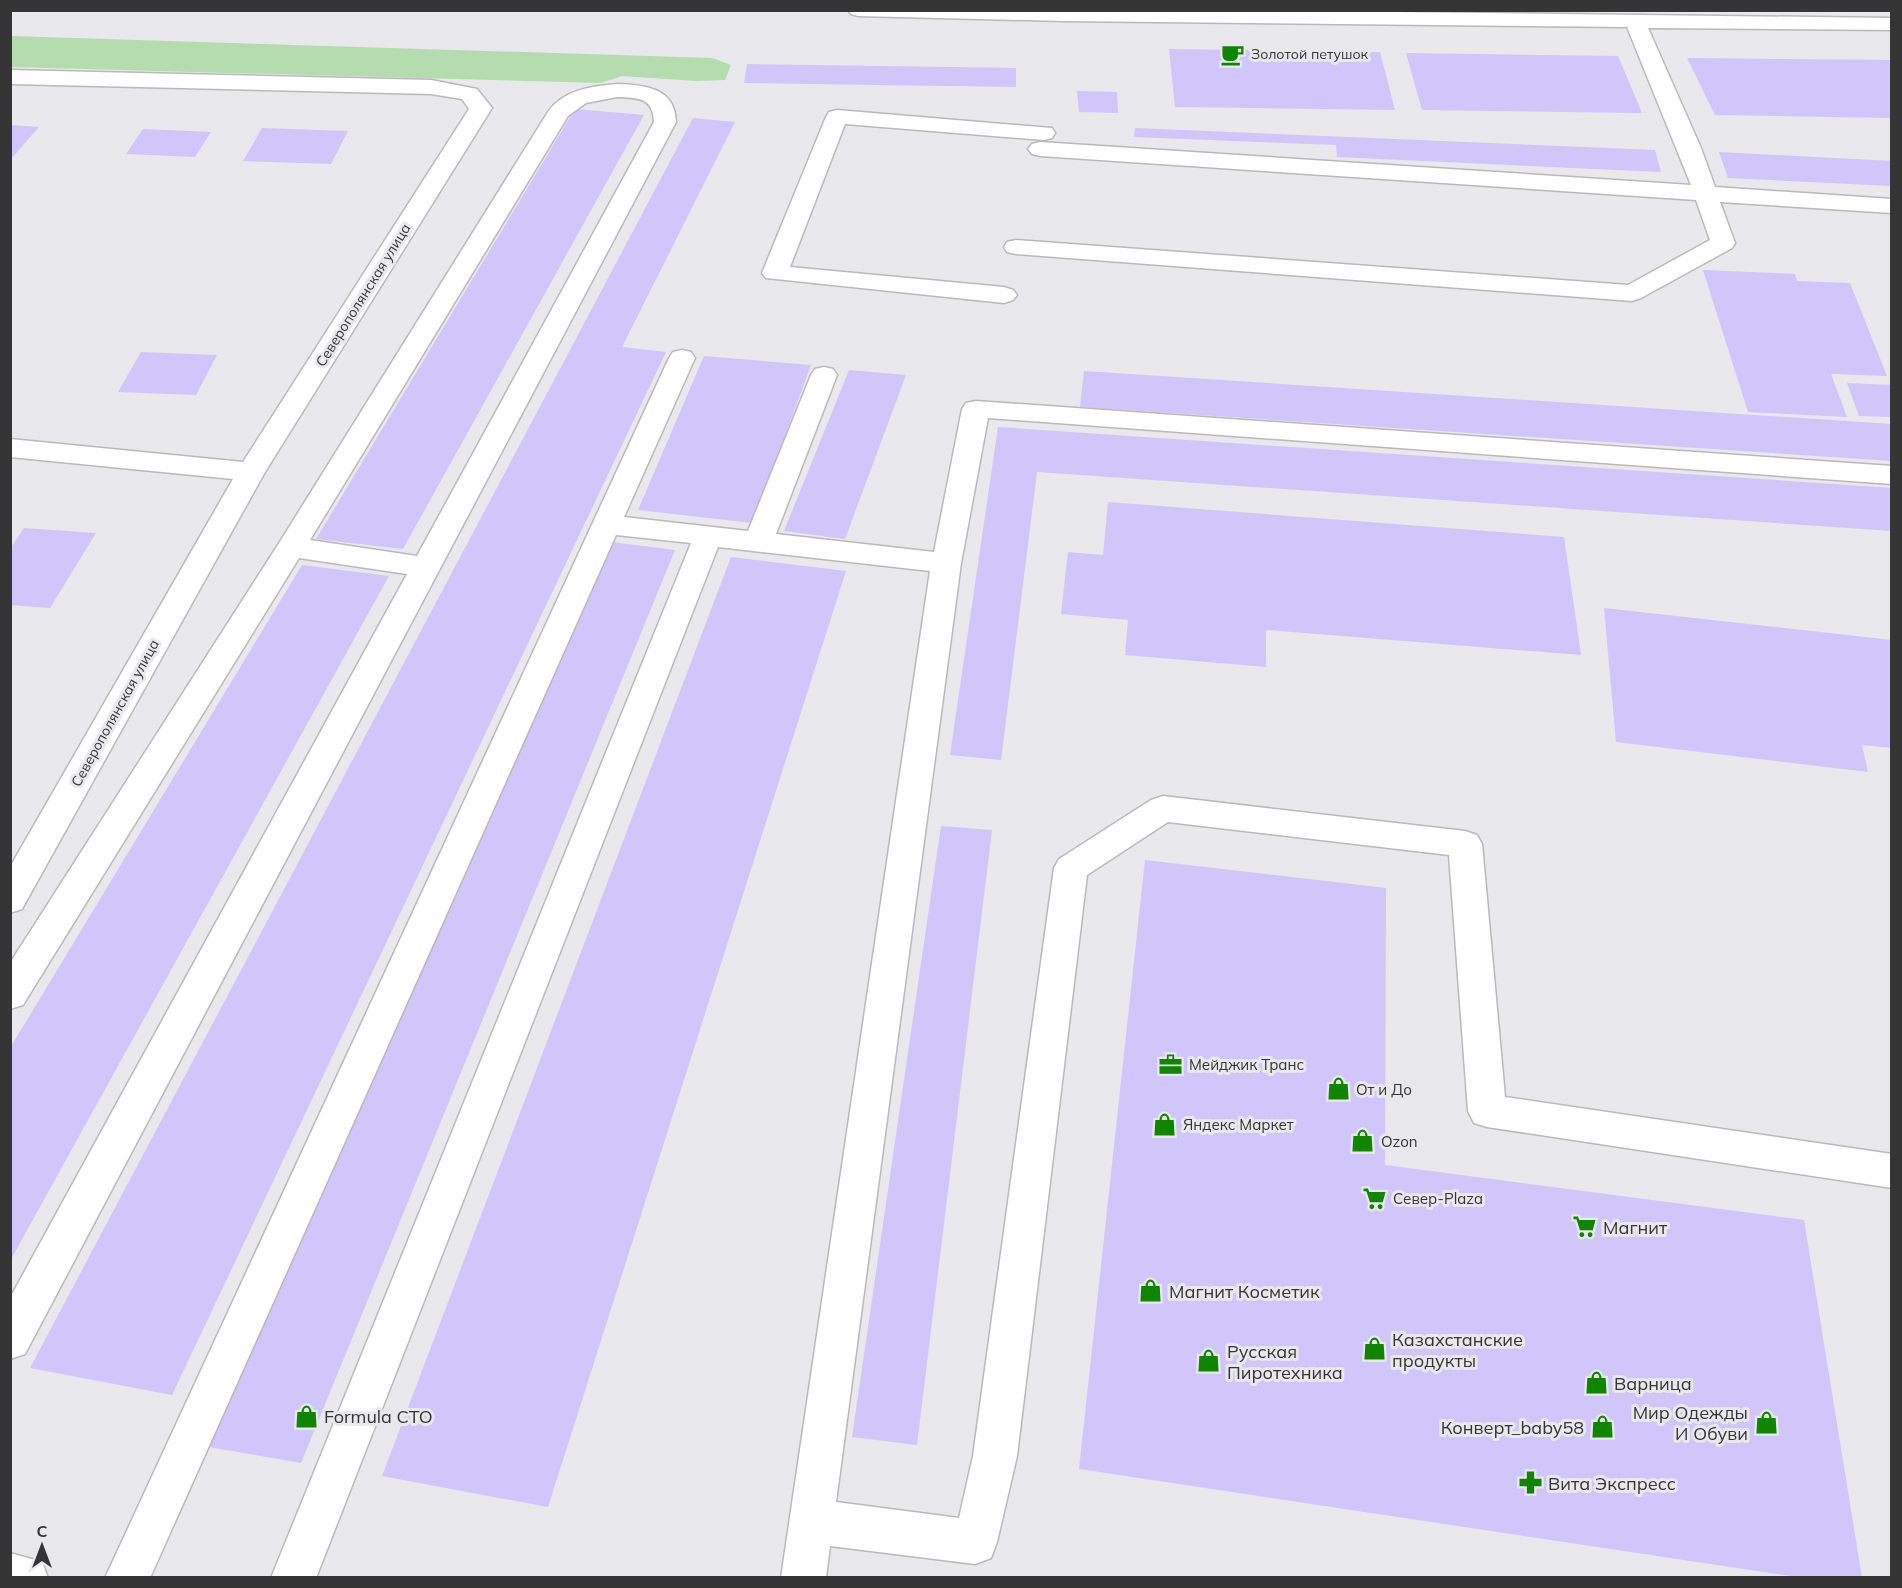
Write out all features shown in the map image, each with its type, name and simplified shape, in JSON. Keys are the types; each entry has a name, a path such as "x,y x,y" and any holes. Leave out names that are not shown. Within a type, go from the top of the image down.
{"street":[{"path":"858,10 1063,15 1892,24"},
{"path":"1016,247 1632,293 1723,243 1689,148 1635,21"},
{"name":"Северополянская улица","path":"10,77 431,87 469,94 481,108 251,472 10,899"},
{"path":"10,994 291,547 559,112 579,97 594,92 628,90 655,98 663,105 667,113 665,122 10,1340"},
{"path":"1004,295 775,273 837,117 1042,141 1706,195 1892,206"},
{"path":"127,1578 682,358"},
{"path":"758,542 824,375"},
{"path":"803,1578 946,563 976,409 1892,476"},
{"path":"10,448 251,472"},
{"path":"606,524 946,563"},
{"path":"293,1578 708,536"},
{"path":"291,547 427,567"},
{"path":"811,1521 975,1542 995,1456 1071,868 1163,809 1465,844 1487,1111 1892,1171"},
{"path":"10,1575 26,1578"}],"green space":[{"path":"11,36 712,58 731,65 725,80 696,81 622,76 601,83 11,67"}],"building":[{"path":"1169,49 1380,52 1395,110 1175,107"},
{"path":"1406,53 1618,56 1642,113 1422,110"},
{"path":"1687,58 1892,60 1892,118 1715,115"},
{"path":"747,64 1016,68 1016,87 744,83"},
{"path":"1077,91 1117,92 1118,113 1079,112"},
{"path":"575,109 644,115 403,549 316,539"},
{"path":"693,118 735,122 622,347 666,352 172,1395 30,1368"},
{"path":"10,125 39,127 10,160"},
{"path":"262,128 348,131 331,164 243,161"},
{"path":"1135,128 1655,150 1661,172 1337,157 1336,145 1134,137"},
{"path":"143,129 211,132 195,157 126,154"},
{"path":"1719,152 1892,161 1892,186 1728,178"},
{"path":"1703,270 1795,274 1797,281 1850,283 1887,376 1831,374 1847,417 1748,412"},
{"path":"141,352 217,355 196,395 118,392"},
{"path":"704,356 811,365 753,523 638,510"},
{"path":"849,370 906,375 845,539 784,531"},
{"path":"1084,371 1892,424 1892,461 1080,407"},
{"path":"1847,383 1892,385 1892,417 1859,416"},
{"path":"998,427 1892,488 1892,531 1037,472 1001,760 950,755"},
{"path":"1108,502 1564,537 1581,655 1266,630 1266,667 1125,655 1128,620 1061,614 1068,552 1103,555"},
{"path":"24,528 96,533 50,608 10,605 10,549"},
{"path":"611,542 675,550 301,1463 209,1447"},
{"path":"731,557 846,571 548,1507 382,1476"},
{"path":"302,565 389,576 10,1261 10,1048"},
{"path":"1604,608 1892,640 1892,748 1862,745 1868,772 1616,742"},
{"path":"941,826 992,830 917,1445 852,1437"},
{"name":"Север-Plaza","path":"1145,860 1386,888 1385,1165 1804,1220 1862,1578 1804,1578 1079,1469"}],"place":[{"name":"Золотой петушок","path":"1233,54"},
{"name":"Мейджик Транс","path":"1171,1064"},
{"name":"От и До","path":"1338,1089"},
{"name":"Яндекс Маркет","path":"1165,1124"},
{"name":"Ozon","path":"1363,1141"},
{"name":"Север-Plaza","path":"1375,1198"},
{"name":"Магнит","path":"1585,1227"},
{"name":"Магнит Косметик","path":"1151,1291"},
{"name":"Казахстанские продукты","path":"1374,1349"},
{"name":"Русская Пиротехника","path":"1209,1361"},
{"name":"Варница","path":"1596,1383"},
{"name":"Formula СТО","path":"306,1416"},
{"name":"Мир Одежды И Обуви","path":"1766,1422"},
{"name":"Конверт_baby58","path":"1602,1427"},
{"name":"Вита Экспресс","path":"1530,1483"}]}
